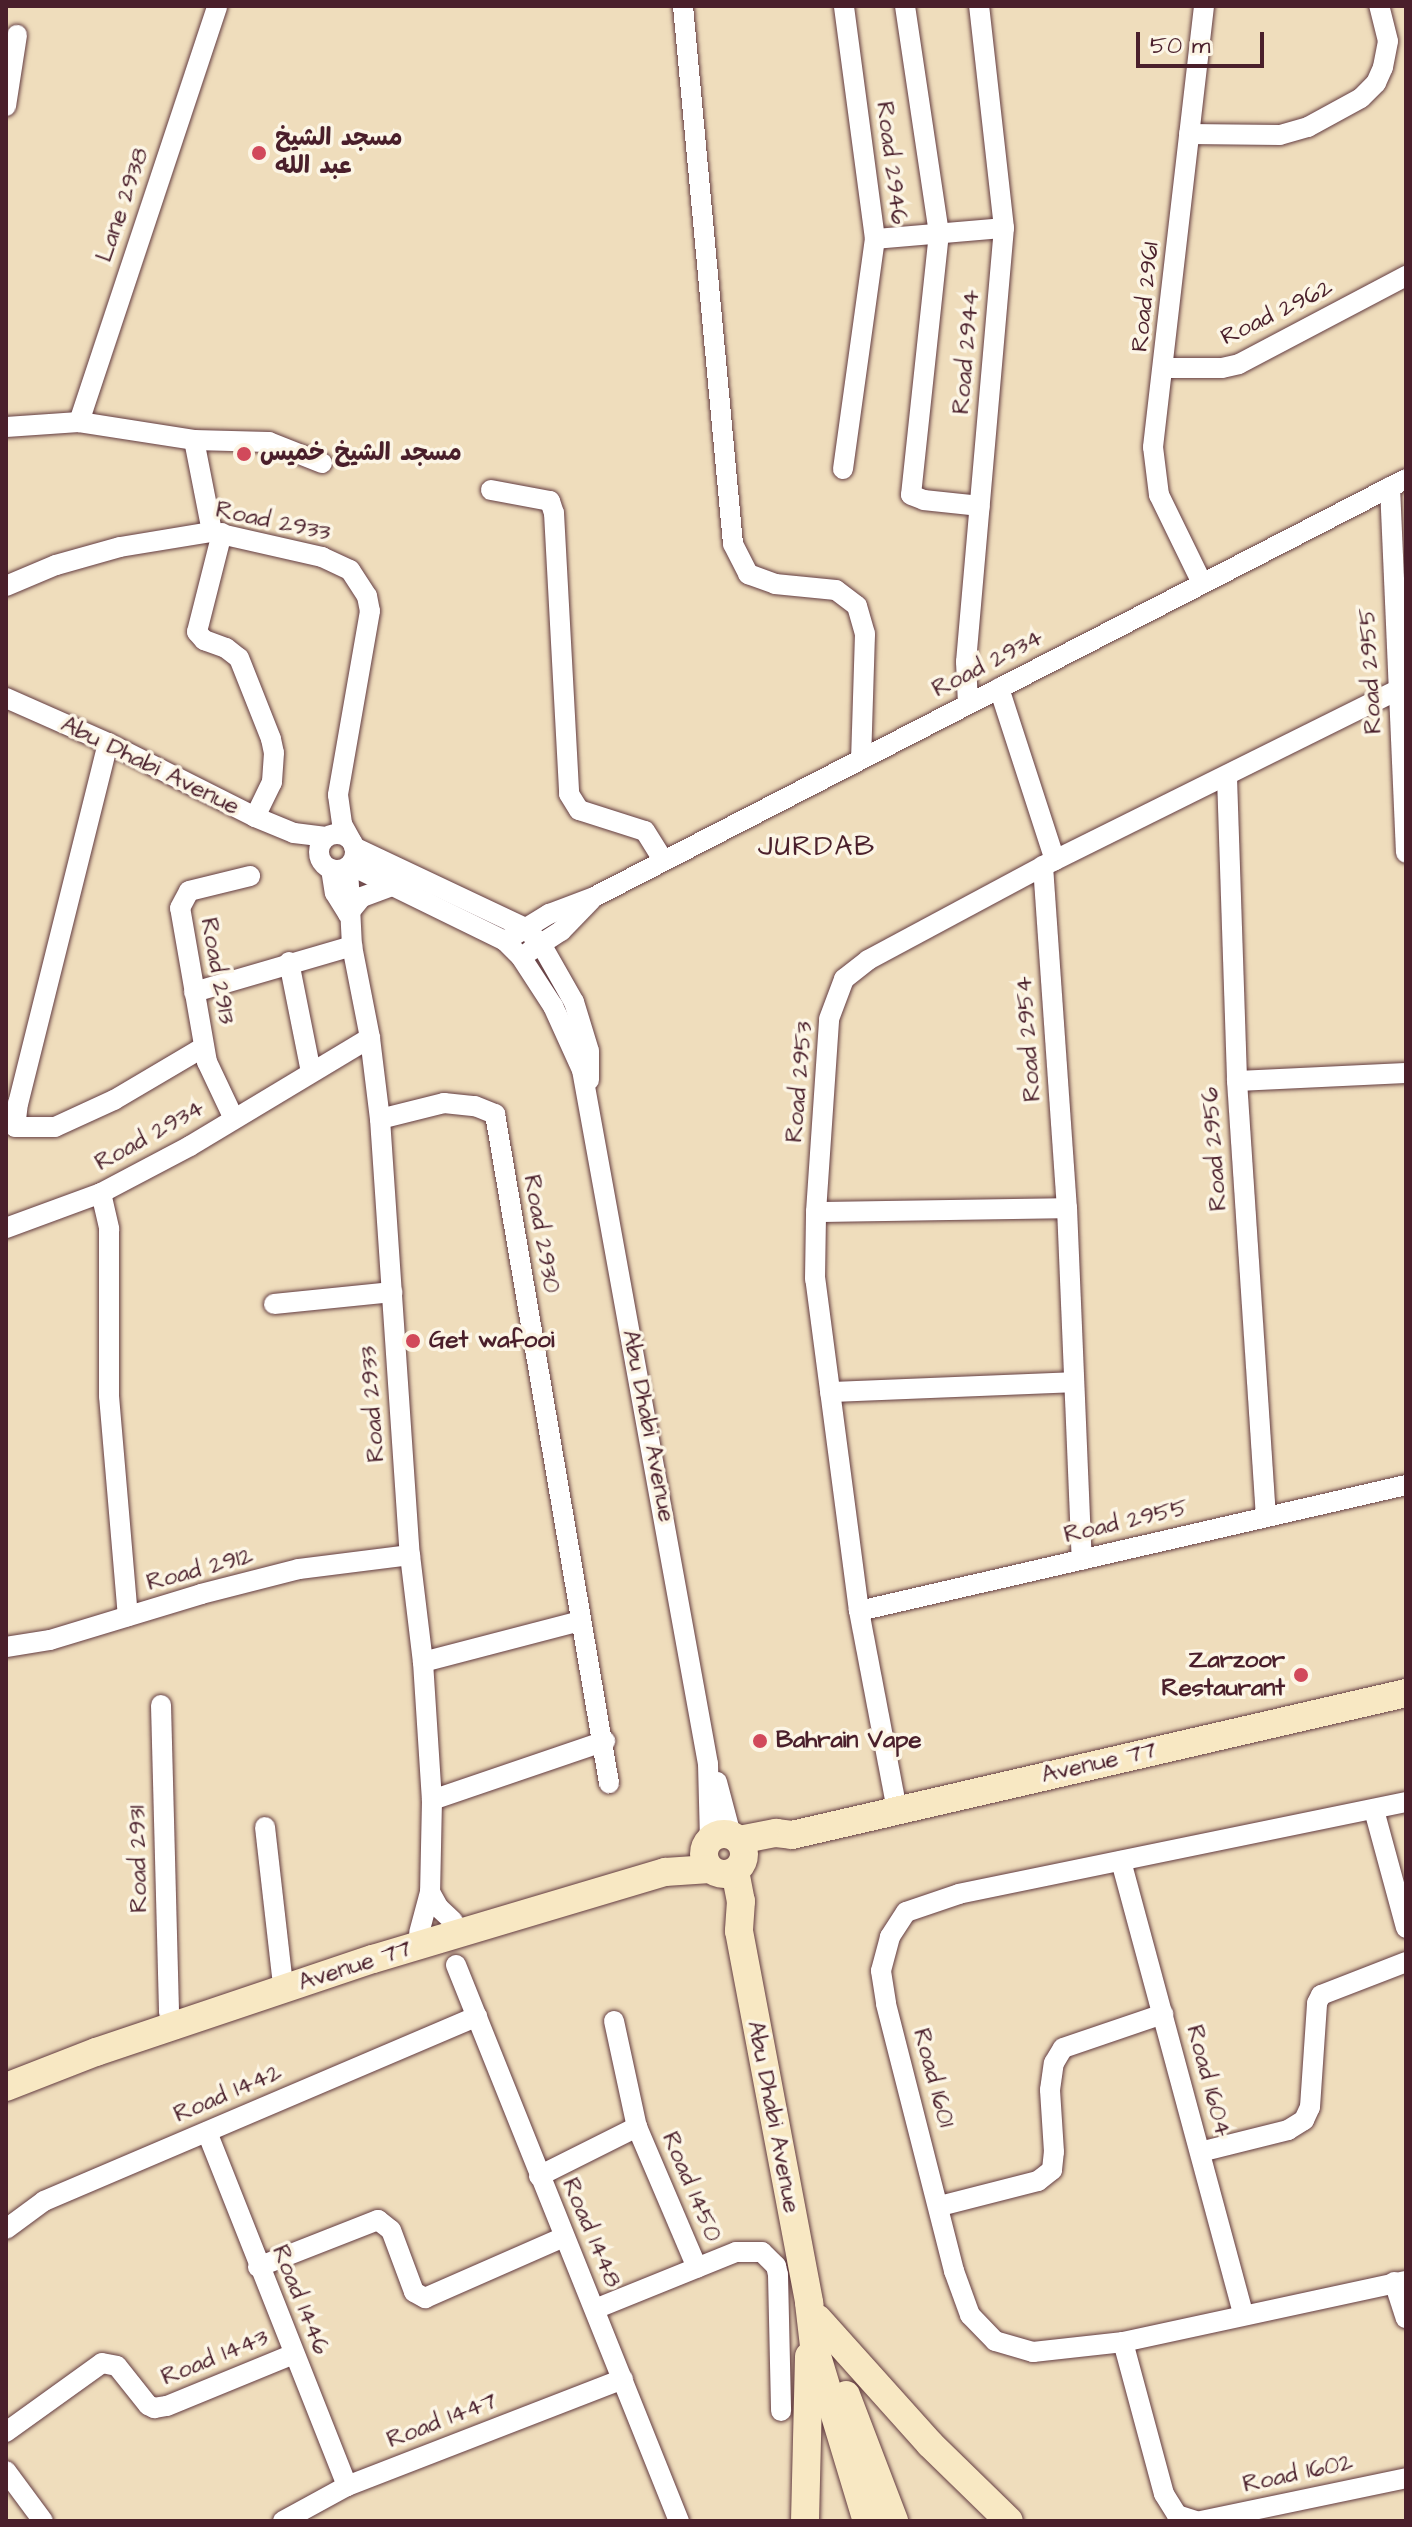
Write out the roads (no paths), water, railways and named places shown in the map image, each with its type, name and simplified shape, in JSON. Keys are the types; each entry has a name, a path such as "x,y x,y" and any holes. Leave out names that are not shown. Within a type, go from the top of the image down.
{"street":[{"name":"Lane 2938","path":"79,422 217,6"},
{"path":"683,6 733,544 748,574 775,584 836,590 857,606 865,634 861,759"},
{"name":"Road 2946","path":"843,469 875,239 844,6"},
{"path":"905,6 939,233 911,495 924,500 980,506"},
{"name":"Road 2944","path":"968,704 966,662 1004,228 979,6"},
{"name":"Road 2961","path":"1202,583 1166,514 1155,475 1153,447 1204,6"},
{"path":"1189,134 1280,135 1308,127 1361,98 1376,83 1383,67 1388,41 1379,6"},
{"path":"6,106 17,35"},
{"path":"875,239 1004,228"},
{"name":"Road 2962","path":"1164,368 1222,368 1239,364 1406,276"},
{"path":"6,427 79,422 194,440 269,442 322,463"},
{"path":"194,440 217,532 197,632 204,640 226,648 239,658 274,753 272,782 255,817"},
{"name":"Road 2934","path":"505,941 525,928 594,897 1398,483"},
{"name":"Road 2955","path":"1398,483 1398,690 1406,853"},
{"path":"491,490 550,501 554,513 569,794 579,810 645,831 663,860"},
{"name":"Road 2933","path":"6,586 56,565 120,547 217,532 337,562 350,570 367,596 369,626 338,795 329,815 338,852 335,893 348,914 370,1038 380,1119 410,1555 423,1662 432,1800 430,1892 425,1937"},
{"name":"Road 2954","path":"999,688 1049,863 1082,1560"},
{"name":"Road 2953","path":"897,1810 859,1611 815,1279 816,1212 829,1019 844,979 868,960 1049,863 1398,690"},
{"name":"Abu Dhabi Avenue","path":"6,698 108,743 255,817 397,878 525,928 541,944 581,1018 592,1069 587,1088"},
{"path":"108,743 10,1126 55,1127 114,1100 204,1047"},
{"name":"Road 2956","path":"1227,777 1237,1081 1266,1516"},
{"name":"Road 2913","path":"234,1119 212,1077 204,1047 181,901 195,889 250,876"},
{"path":"348,914 372,891 397,878"},
{"name":"Abu Dhabi Avenue","path":"397,878 505,941 521,957 553,1006 587,1088 724,1855 724,1904 739,1931 820,2368 867,2521"},
{"name":"Road 2934","path":"521,957 579,915 594,897"},
{"path":"194,992 352,946"},
{"path":"289,962 311,1072"},
{"name":"Road 2934","path":"6,1228 101,1193 370,1038"},
{"path":"1237,1081 1406,1073"},
{"name":"Road 2930","path":"380,1119 444,1103 475,1106 495,1114 580,1621 605,1741 609,1783"},
{"path":"101,1193 109,1229 109,1396 128,1616"},
{"path":"816,1212 1067,1208"},
{"path":"274,1304 392,1292"},
{"path":"830,1392 1074,1382"},
{"name":"Road 2955","path":"859,1611 1406,1485"},
{"name":"Road 2912","path":"6,1647 50,1640 310,1566 410,1555"},
{"path":"423,1662 580,1621"},
{"name":"Avenue 77","path":"6,2071 282,1976 724,1855 775,1849 792,1835 1406,1693"},
{"name":"Road 2931","path":"161,1705 169,2013"},
{"path":"432,1800 605,1741"},
{"name":"Road 1601","path":"1400,2282 1123,2342 1033,2352 995,2341 970,2315 954,2271 940,2206 886,2004 881,1971 890,1937 906,1912 959,1894 1406,1802"},
{"path":"1374,1810 1406,1928"},
{"path":"265,1827 282,1976"},
{"name":"Road 1604","path":"1121,1861 1243,2314"},
{"path":"430,1892 439,1908 458,1927 456,1965"},
{"name":"Avenue 77","path":"6,2087 96,2052 425,1937"},
{"name":"Road 1448","path":"425,1937 456,1965 679,2521"},
{"path":"1200,2152 1288,2130 1304,2120 1310,2107 1317,2003 1321,1995 1406,1962"},
{"path":"940,2206 1038,2181 1052,2170 1054,2152 1050,2090 1054,2063 1063,2048 1163,2014"},
{"name":"Road 1442","path":"6,2229 44,2201 477,2016"},
{"name":"Road 1450","path":"614,2021 637,2127 697,2268"},
{"name":"Road 1450","path":"539,2176 637,2127"},
{"name":"Road 1446","path":"207,2132 347,2486"},
{"path":"258,2267 378,2220 391,2230 414,2292 425,2298 564,2237"},
{"name":"Road 1450","path":"595,2309 748,2249 762,2252 776,2266 781,2411"},
{"path":"1400,2282 1406,2318"},
{"path":"805,2521 812,2315"},
{"path":"812,2315 930,2444 1009,2521"},
{"name":"Abu Dhabi Avenue","path":"812,2315 894,2521"},
{"name":"Road 1602","path":"1123,2342 1164,2494 1177,2515 1198,2521 1406,2478"},
{"name":"Road 1443","path":"6,2432 102,2363 121,2369 148,2405 154,2408 167,2406 294,2354"},
{"name":"Road 1447","path":"284,2521 347,2486 623,2379"},
{"path":"6,2471 43,2521"}],"place":[{"name":"مسجد الشيخ عبد الله","path":"259,153"},
{"name":"مسجد الشيخ خميس","path":"244,454"},
{"name":"Get wafooi","path":"413,1341"},
{"name":"Zarzoor Restaurant","path":"1301,1675"},
{"name":"Bahrain Vape","path":"760,1741"}],"district":[{"name":"JURDAB","path":"817,847"}]}
